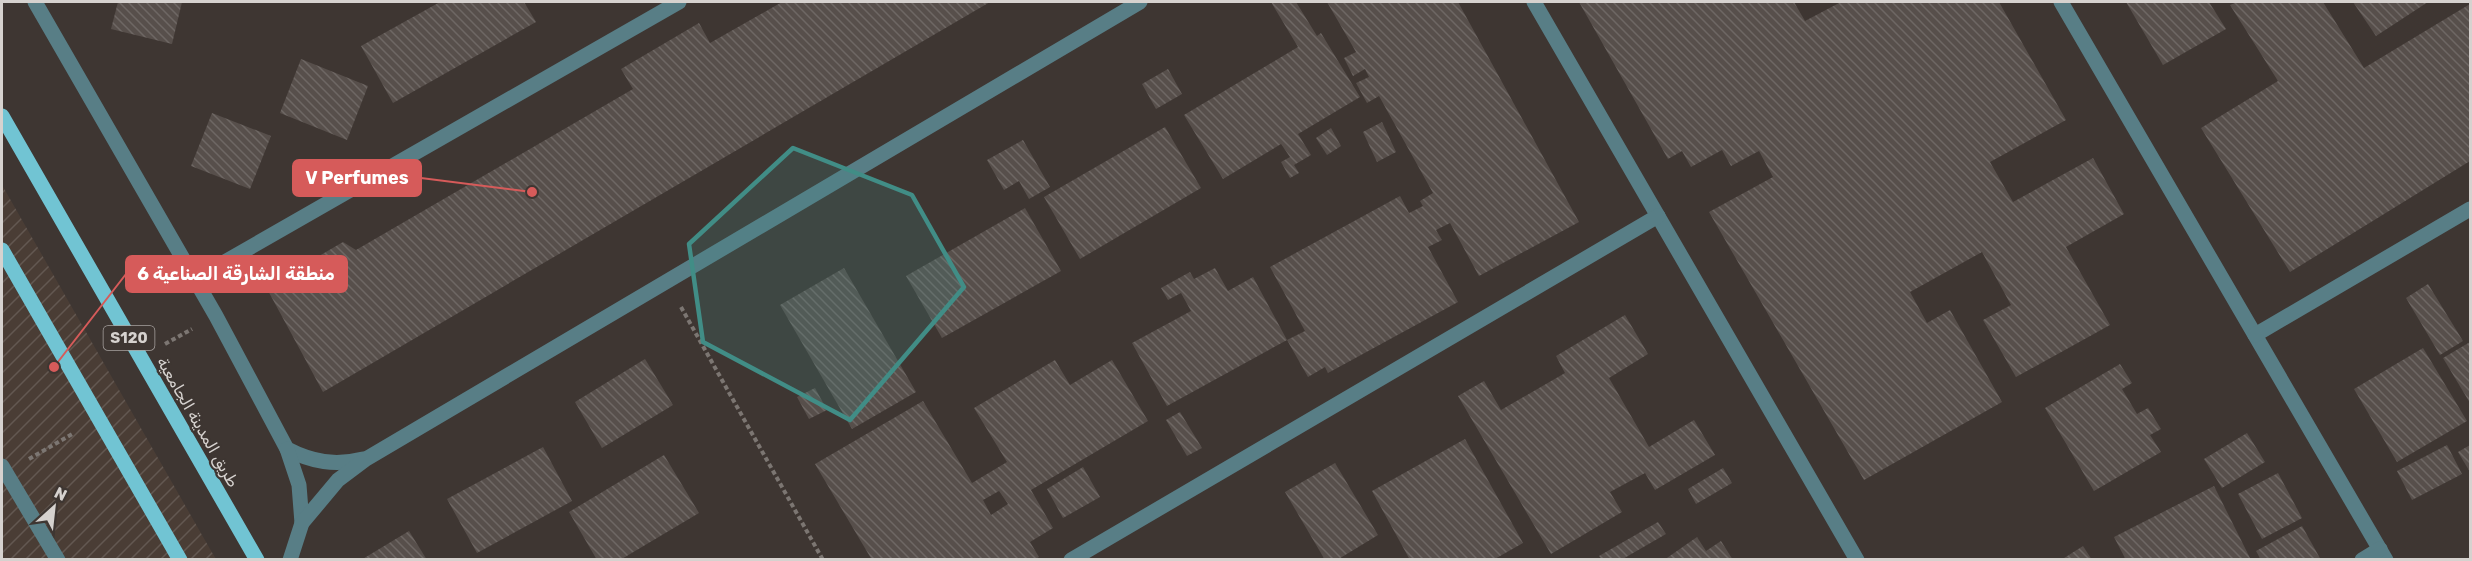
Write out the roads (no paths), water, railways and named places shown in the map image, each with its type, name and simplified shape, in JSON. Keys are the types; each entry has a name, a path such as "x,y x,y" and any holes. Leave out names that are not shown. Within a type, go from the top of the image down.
{"main road":[{"name":"طريق المدينة الجامعية","path":"2,116 257,560"},
{"path":"2,250 180,560"}],"street":[{"path":"35,2 195,279 287,449 299,485 302,523"},
{"path":"195,279 679,2"},
{"path":"290,560 302,523 338,480 366,459 1137,2"},
{"path":"1534,2 1857,560"},
{"path":"2061,2 2383,554 2362,560"},
{"path":"2255,335 2470,208"},
{"path":"1071,560 1658,216"},
{"path":"287,449 305,458 325,462 346,463 366,459"},
{"path":"2,466 58,560"}],"place":[{"name":"V Perfumes","path":"532,192"},
{"name":"منطقة الشارقة الصناعية 6","path":"54,367"}]}
